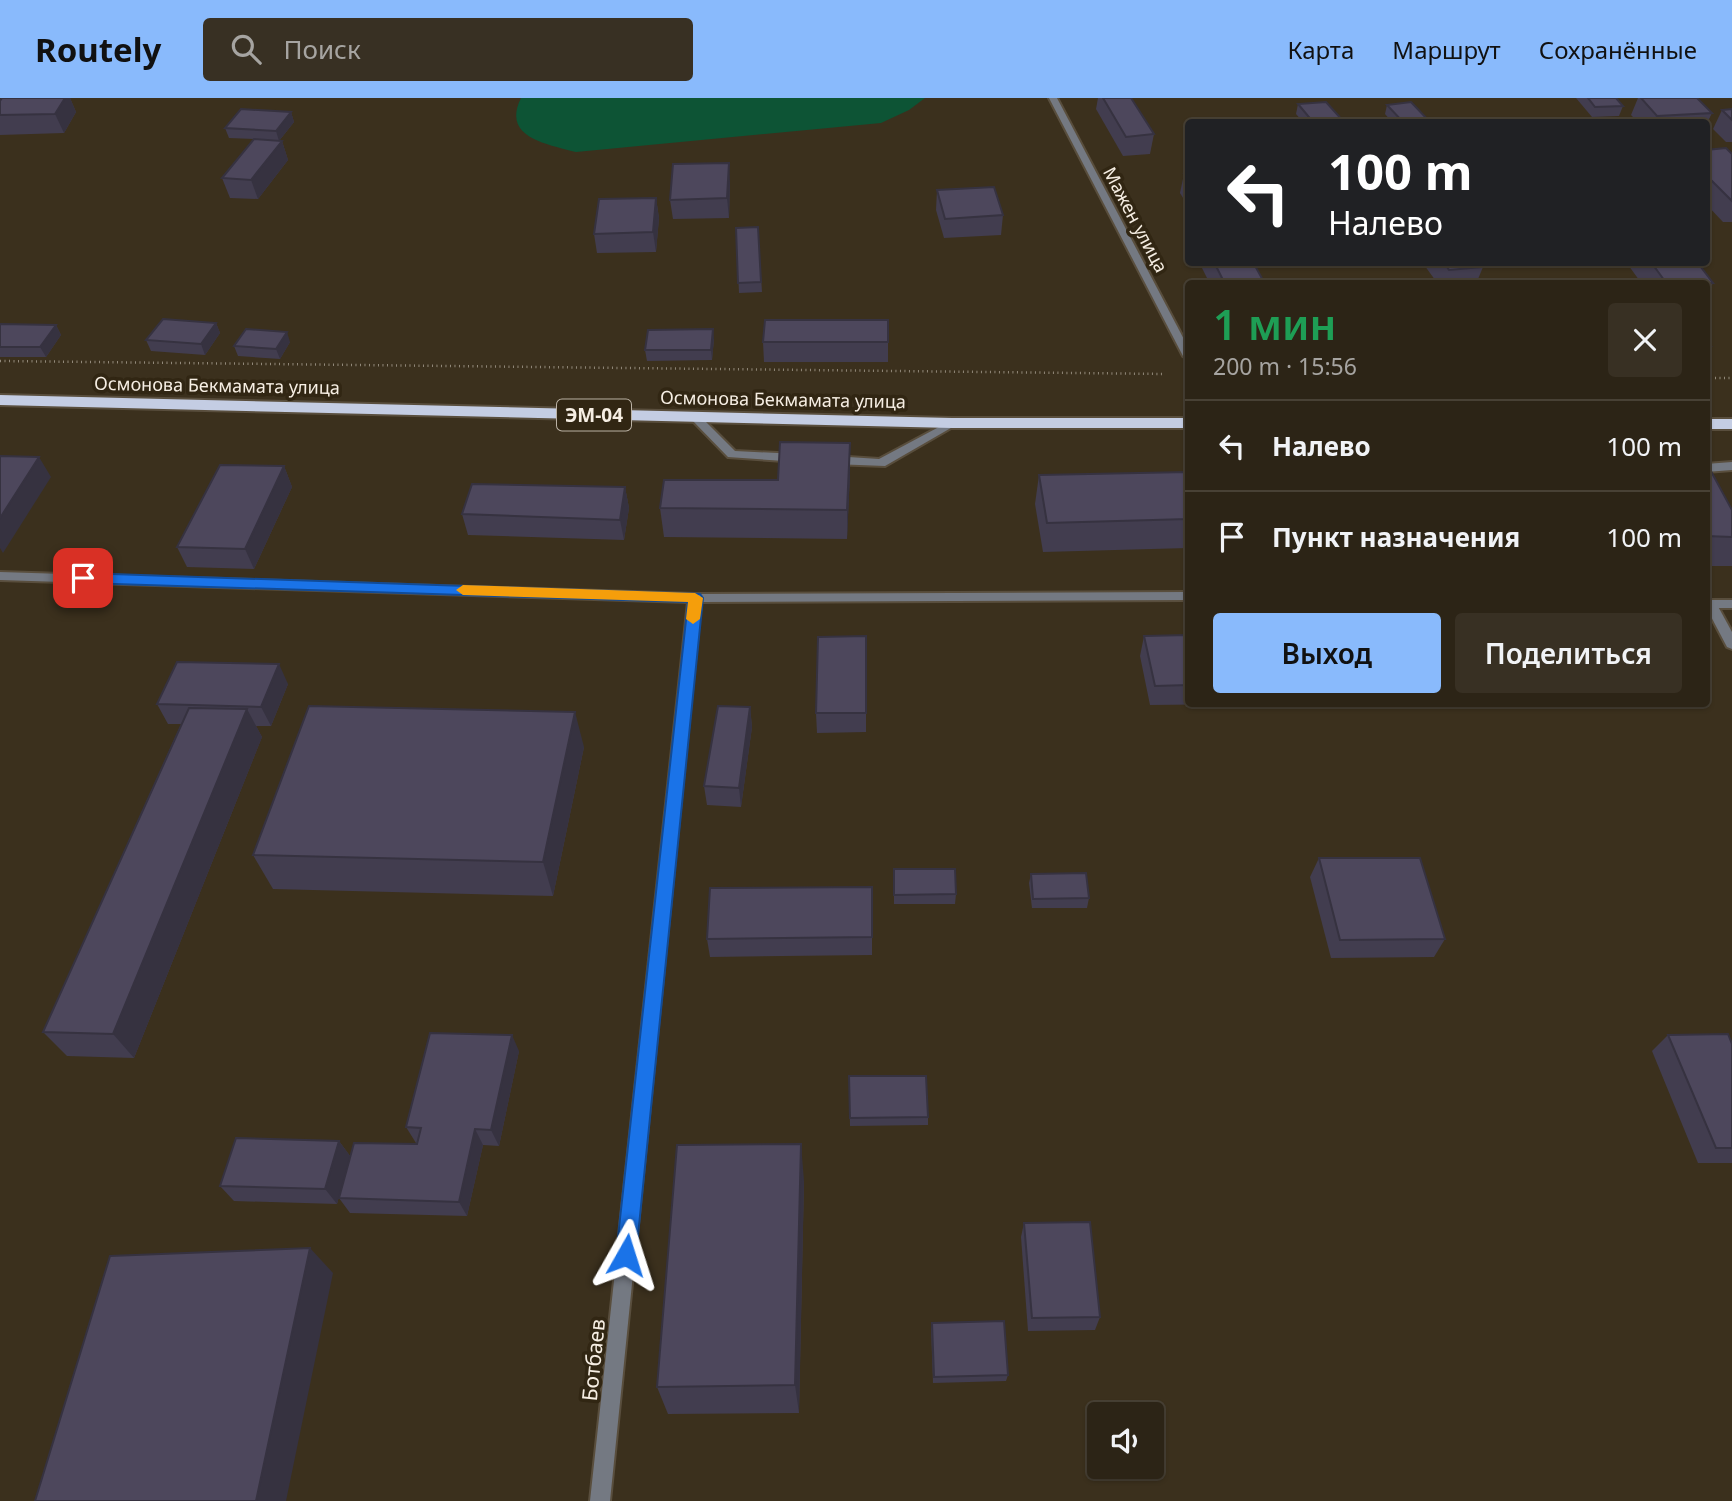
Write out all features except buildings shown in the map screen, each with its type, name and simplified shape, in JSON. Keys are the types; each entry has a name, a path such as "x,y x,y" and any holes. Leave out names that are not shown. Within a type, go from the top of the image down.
{"highway":[{"name":"Осмонова Бекмамата улица","path":"0,400 952,423 1185,423"},
{"path":"1710,424 1732,424"}],"street":[{"name":"Мажен улица","path":"1053,98 1185,350"},
{"path":"696,418 732,454 813,459"},
{"path":"827,460 881,463 952,423"},
{"path":"1710,468 1732,466"},
{"path":"0,576 695,598 1185,596"},
{"name":"Ботбаев","path":"600,1501 695,598"},
{"path":"1710,604 1732,604"},
{"path":"1710,606 1732,644"}],"path":[{"path":"0,361 1174,374"},
{"path":"1710,378 1732,378"}],"green space":[{"path":"521,98 925,98 909,110 881,123 576,152 541,142 522,131 517,122 516,111"}],"slow traffic":[{"path":"463,590 695,598 693,619"}],"route":[{"path":"83,578 695,598 626,1255"}]}
